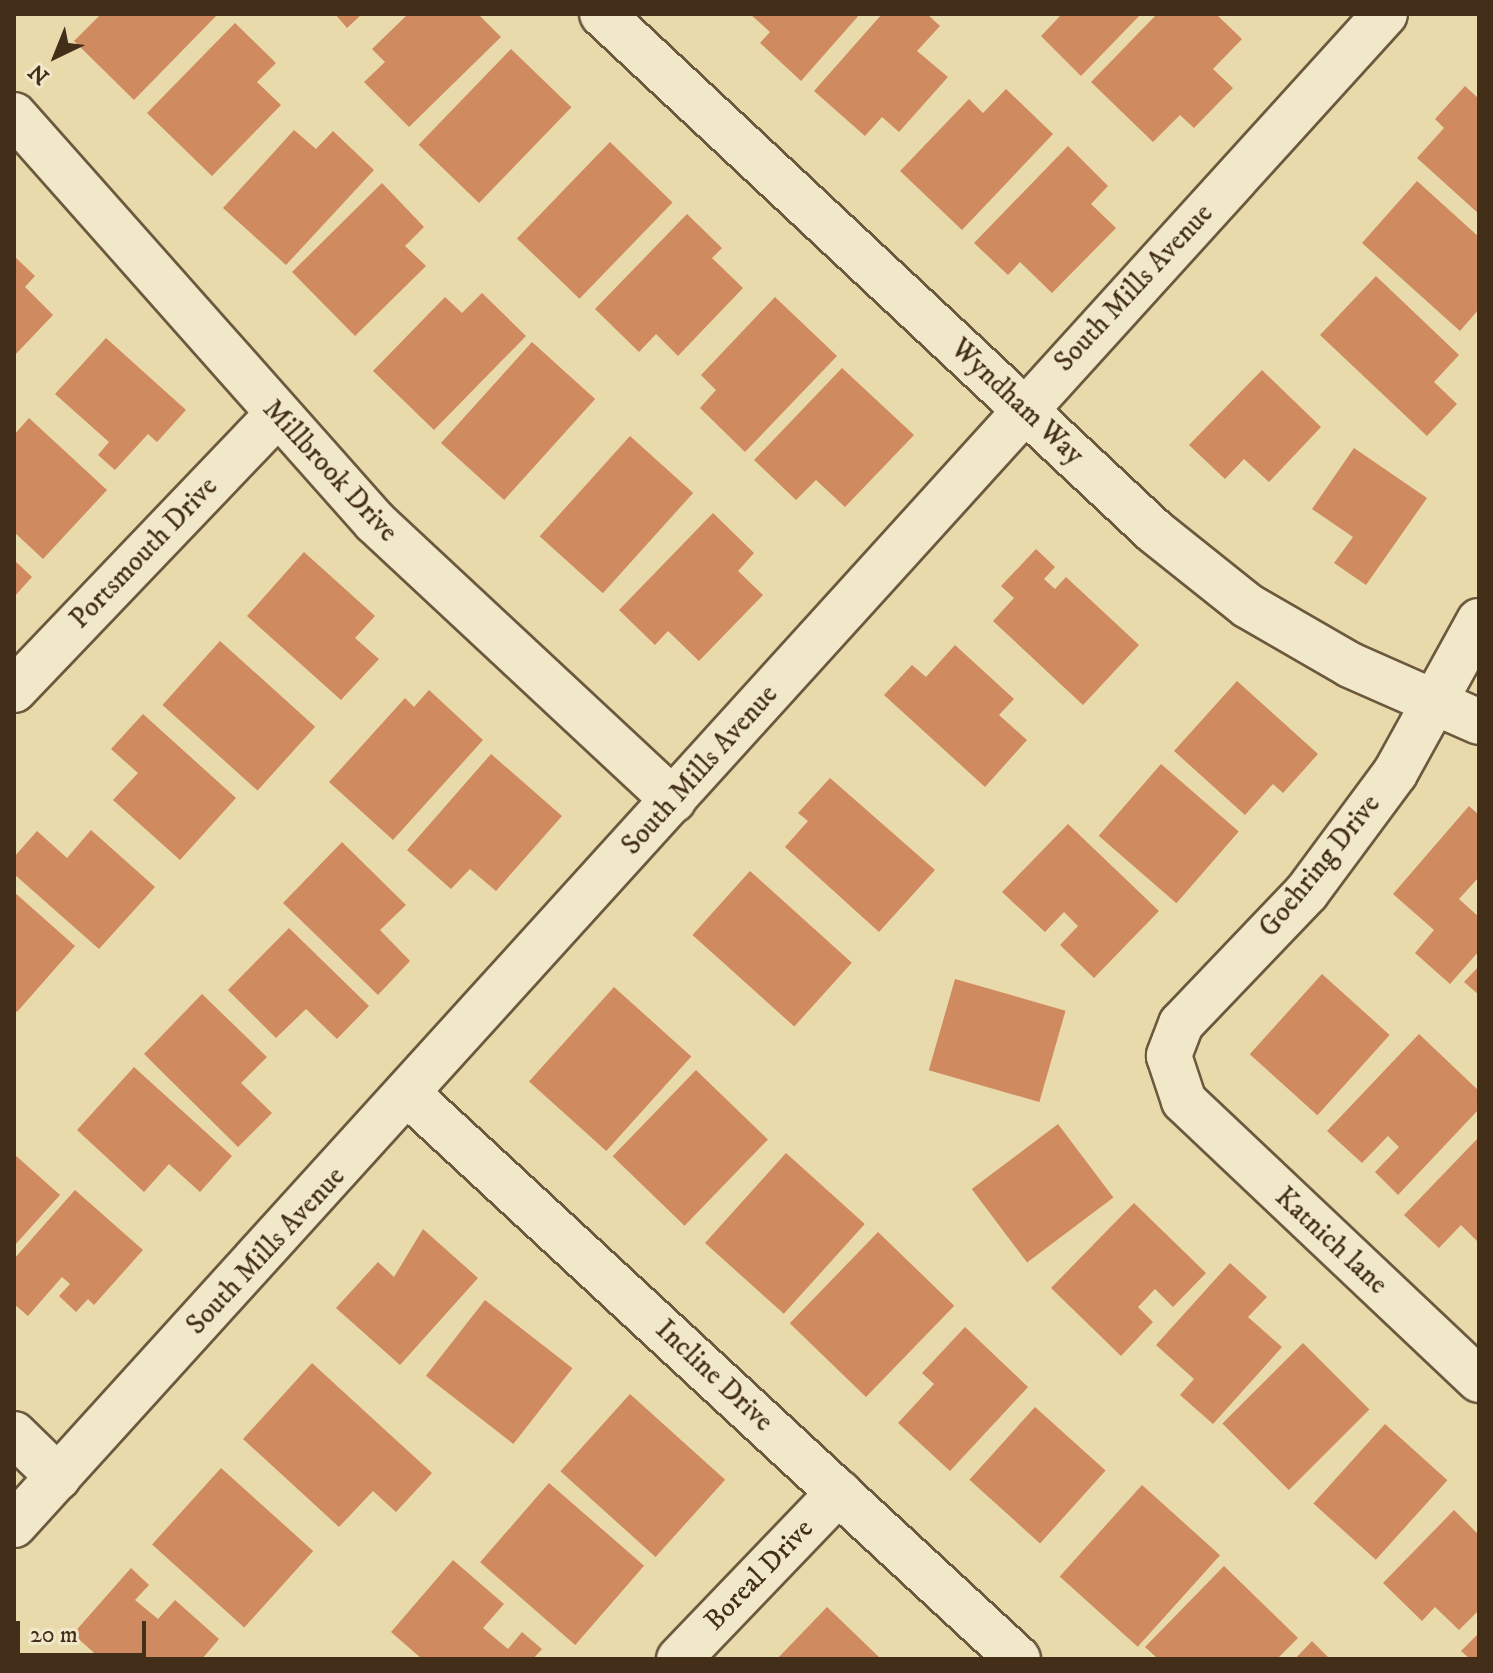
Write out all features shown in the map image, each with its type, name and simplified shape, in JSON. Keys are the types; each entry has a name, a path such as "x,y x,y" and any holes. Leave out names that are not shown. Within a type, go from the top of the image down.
{"street":[{"name":"Wyndham Way","path":"602,14 1154,531 1248,606 1350,665 1441,701 1479,722"},
{"name":"South Mills Avenue","path":"14,1525 409,1095 1368,20"},
{"name":"Millbrook Drive","path":"14,115 276,416 375,522 673,800"},
{"name":"Portsmouth Drive","path":"14,690 276,416"},
{"name":"Goehring Drive","path":"1184,1101 1169,1056 1181,1024 1307,892 1441,701 1479,621"},
{"name":"Incline Drive","path":"409,1095 1018,1659"},
{"name":"Katnich lane","path":"1184,1101 1479,1380"},
{"path":"14,1434 58,1477"},
{"name":"Boreal Drive","path":"679,1659 839,1492"}],"building":[{"path":"101,14 218,14 134,100 74,41"},
{"path":"335,14 362,14 347,28"},
{"path":"408,14 478,14 501,37 409,127 364,82 385,62 372,49"},
{"path":"750,14 860,14 801,81 760,43 770,32"},
{"path":"882,14 927,14 940,26 917,51 948,77 899,132 882,117 865,136 814,91"},
{"path":"1062,14 1141,14 1081,76 1041,36"},
{"path":"1157,14 1216,14 1242,39 1213,69 1233,88 1194,128 1180,115 1153,142 1091,82"},
{"path":"235,23 276,63 257,82 281,105 212,176 147,113"},
{"path":"511,49 571,107 479,203 419,145"},
{"path":"1465,86 1479,99 1479,214 1417,158 1444,128 1435,119"},
{"path":"1006,89 1053,134 962,230 900,171 969,99 983,113"},
{"path":"294,130 316,149 333,131 374,170 286,265 223,208"},
{"path":"610,142 673,202 579,299 517,238"},
{"path":"1068,146 1108,186 1091,204 1116,228 1052,293 1020,262 1008,275 974,243"},
{"path":"1417,181 1479,237 1479,309 1460,331 1362,243"},
{"path":"382,183 424,227 405,246 426,266 355,336 292,272"},
{"path":"687,214 722,248 712,258 743,288 678,356 656,334 639,352 595,309"},
{"path":"14,256 35,276 25,287 53,315 14,356"},
{"path":"1376,276 1459,355 1434,382 1457,404 1427,436 1320,335"},
{"path":"482,293 526,336 434,430 373,371 445,297 462,313"},
{"path":"775,297 837,356 745,452 700,408 716,390 701,375"},
{"path":"106,338 186,410 157,442 148,434 115,470 98,455 109,442 55,394"},
{"path":"532,342 595,399 504,500 441,443"},
{"path":"842,368 914,435 845,507 816,480 796,500 754,460"},
{"path":"1262,370 1321,427 1269,482 1244,459 1225,479 1189,445"},
{"path":"29,418 107,490 43,559 14,532 14,435"},
{"path":"630,436 693,493 603,593 540,536"},
{"path":"1354,448 1427,498 1366,585 1334,563 1353,537 1312,509"},
{"path":"713,513 754,553 738,571 763,595 699,661 668,631 655,645 619,610"},
{"path":"1036,549 1055,567 1044,579 1055,589 1066,577 1139,645 1083,705 993,621 1014,598 1001,586"},
{"path":"304,552 375,616 355,638 379,659 341,700 247,616"},
{"path":"14,560 32,577 14,597"},
{"path":"220,641 315,727 258,791 162,705"},
{"path":"955,645 1014,699 999,715 1027,740 985,787 884,695 912,665 926,677"},
{"path":"1237,681 1318,754 1283,793 1273,784 1245,815 1174,751"},
{"path":"429,690 483,740 393,840 329,782 405,698 414,707"},
{"path":"143,714 236,798 180,860 113,800 138,773 111,749"},
{"path":"491,754 562,816 496,891 470,869 451,889 407,850"},
{"path":"1161,764 1239,832 1176,903 1099,836"},
{"path":"830,778 935,870 879,932 785,847 808,821 798,813"},
{"path":"1469,806 1479,815 1479,877 1459,899 1479,917 1479,951 1450,984 1415,953 1434,930 1393,894"},
{"path":"1068,824 1159,911 1094,978 1060,945 1078,926 1064,912 1045,932 1002,892"},
{"path":"91,830 155,887 99,949 14,874 14,857 37,831 67,858"},
{"path":"342,842 406,905 380,930 410,961 378,995 283,903"},
{"path":"750,871 852,963 794,1027 692,935"},
{"path":"14,892 75,946 17,1012 14,1010"},
{"path":"289,928 369,1006 337,1039 306,1009 276,1038 228,990"},
{"path":"1479,966 1479,995 1464,982"},
{"path":"1322,974 1390,1035 1317,1115 1250,1054"},
{"path":"955,979 1066,1011 1039,1102 929,1070"},
{"path":"614,987 691,1057 606,1151 529,1081"},
{"path":"202,994 267,1057 241,1083 272,1113 238,1147 144,1054"},
{"path":"1419,1034 1479,1091 1479,1109 1398,1195 1375,1172 1399,1147 1388,1136 1362,1163 1327,1131"},
{"path":"134,1067 232,1156 200,1192 169,1164 144,1192 77,1130"},
{"path":"696,1070 768,1139 685,1226 613,1156"},
{"path":"1058,1124 1113,1197 1027,1262 972,1189"},
{"path":"1479,1137 1479,1243 1461,1225 1439,1248 1404,1215"},
{"path":"786,1153 865,1224 784,1314 705,1243"},
{"path":"14,1154 60,1195 14,1246"},
{"path":"75,1190 143,1250 94,1305 88,1299 76,1312 59,1296 70,1284 62,1277 28,1316 14,1304 14,1259"},
{"path":"1134,1203 1206,1273 1173,1307 1155,1289 1138,1307 1153,1322 1121,1356 1051,1288"},
{"path":"423,1229 478,1278 400,1365 336,1308 378,1262 394,1277"},
{"path":"878,1232 954,1306 866,1397 790,1323"},
{"path":"1230,1263 1267,1297 1248,1317 1282,1347 1213,1424 1180,1395 1194,1379 1156,1345"},
{"path":"485,1300 572,1368 513,1444 426,1376"},
{"path":"965,1327 1028,1387 950,1471 898,1423 934,1384 922,1373"},
{"path":"1303,1343 1369,1409 1289,1490 1222,1424"},
{"path":"312,1363 432,1473 396,1512 373,1491 339,1527 243,1439"},
{"path":"630,1394 725,1480 656,1557 560,1471"},
{"path":"1035,1407 1106,1471 1040,1543 969,1480"},
{"path":"1385,1424 1447,1480 1376,1560 1313,1504"},
{"path":"221,1468 313,1551 244,1628 152,1545"},
{"path":"549,1483 644,1566 575,1645 480,1562"},
{"path":"1142,1485 1220,1555 1138,1647 1060,1576"},
{"path":"1454,1510 1479,1535 1479,1610 1459,1630 1435,1607 1422,1621 1383,1583"},
{"path":"453,1560 504,1604 483,1628 508,1649 522,1632 542,1649 533,1659 422,1659 391,1632"},
{"path":"1224,1566 1298,1638 1277,1659 1158,1659 1145,1647"},
{"path":"131,1568 149,1585 135,1600 158,1619 175,1600 219,1639 202,1659 101,1659 73,1634"},
{"path":"827,1607 881,1659 777,1659"},
{"path":"1479,1633 1479,1659 1470,1659 1461,1651"},
{"path":"1312,1641 1330,1659 1295,1659"}]}
